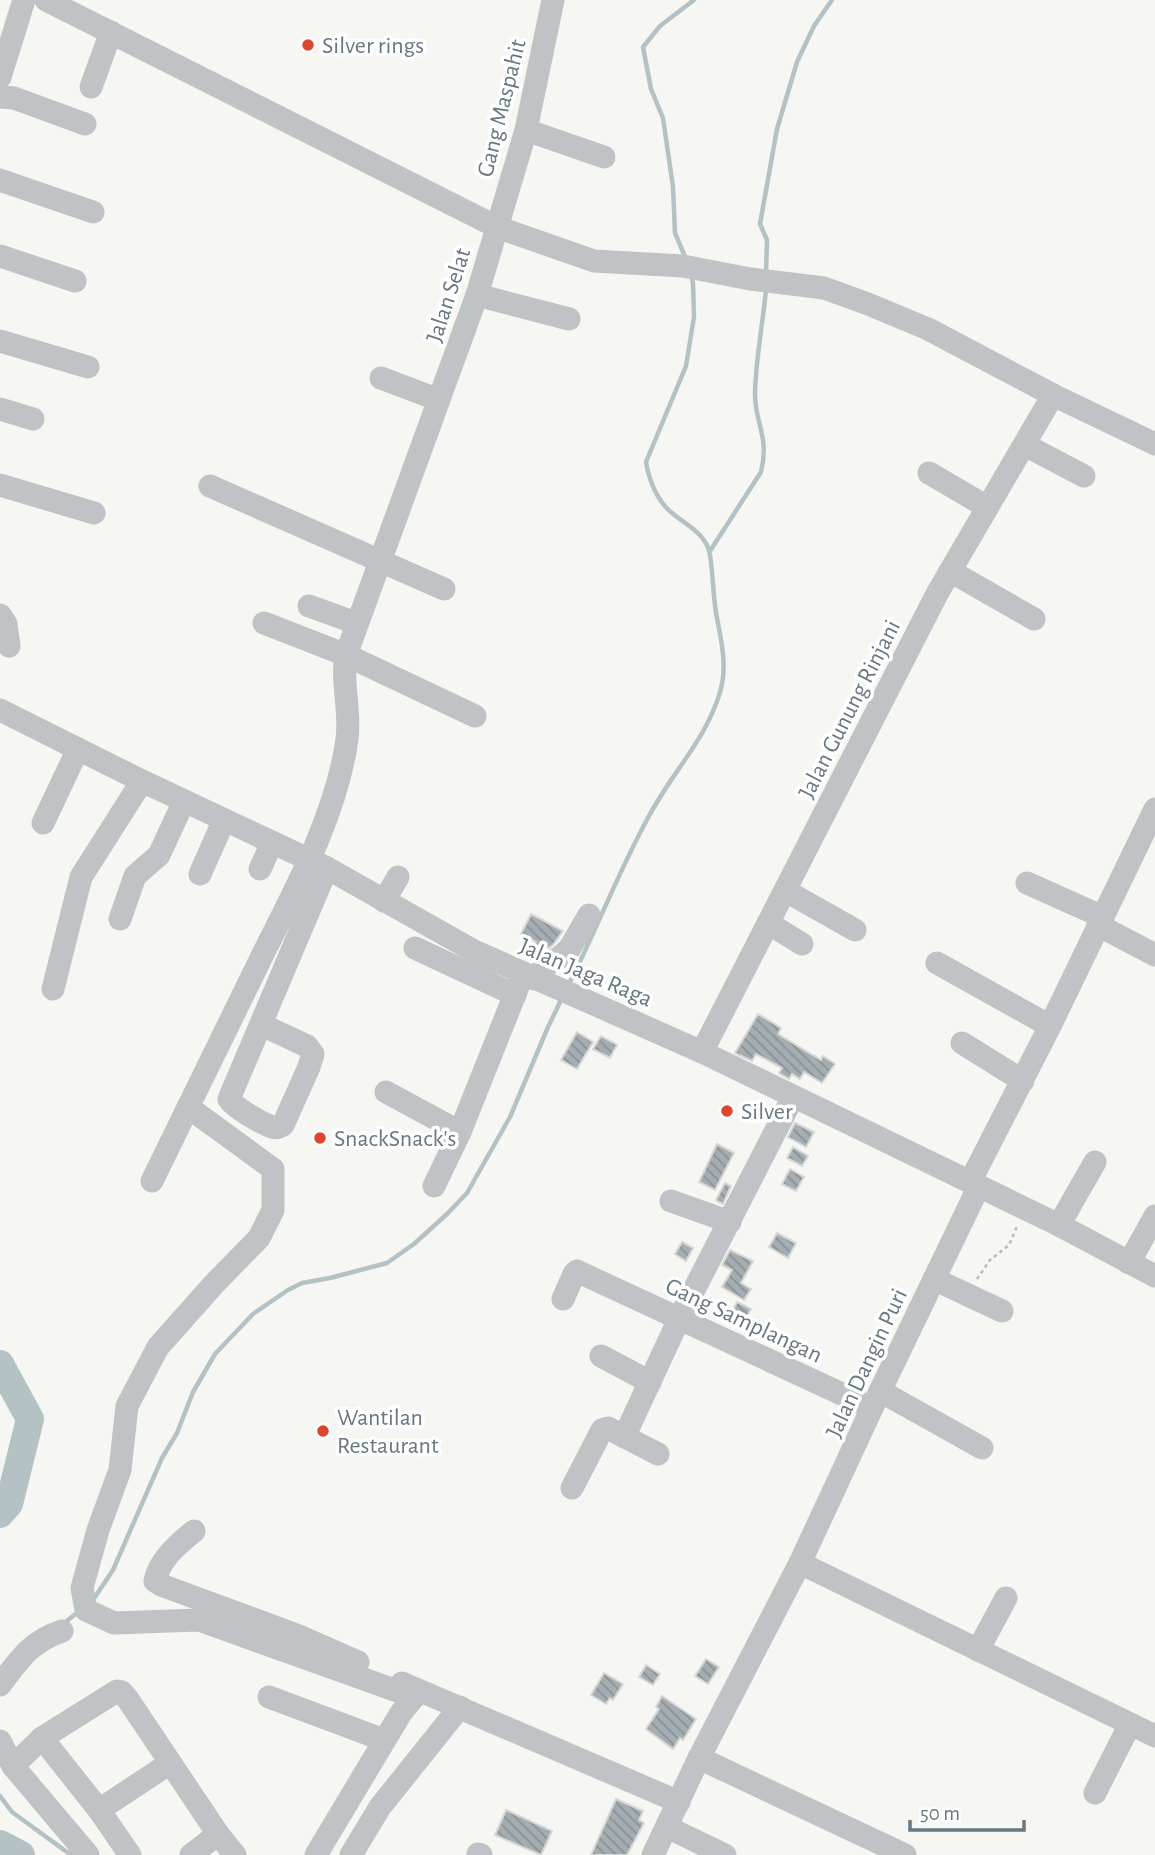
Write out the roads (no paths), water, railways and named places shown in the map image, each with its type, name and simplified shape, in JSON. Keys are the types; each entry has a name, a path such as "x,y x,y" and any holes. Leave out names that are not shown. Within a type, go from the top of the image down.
{"street":[{"path":"0,77 24,0"},
{"name":"Jalan Selat","path":"46,0 497,227 477,295 345,655 343,678 348,708 347,739 318,864"},
{"name":"Gang Maspahit","path":"497,227 526,130 553,0"},
{"path":"91,87 111,32"},
{"path":"0,97 14,99 85,124"},
{"path":"526,130 604,157"},
{"path":"0,180 93,212"},
{"path":"497,227 594,261 683,267 824,288 928,329 1053,395 1155,444"},
{"path":"0,256 75,281"},
{"path":"477,295 569,319"},
{"path":"0,341 88,367"},
{"path":"381,378 439,400"},
{"name":"Jalan Gunung Rinjani","path":"702,1052 911,642 1053,395"},
{"path":"0,409 33,419"},
{"path":"1025,445 1084,476"},
{"path":"929,473 987,507"},
{"path":"0,485 94,513"},
{"path":"210,486 444,589"},
{"path":"950,571 1034,619"},
{"path":"309,606 356,623"},
{"path":"0,615 6,624 9,646"},
{"path":"264,623 345,655 475,716"},
{"name":"Jalan Jaga Raga","path":"0,710 318,864 529,983 580,998 702,1052 1059,1225 1155,1276"},
{"path":"43,823 78,749"},
{"path":"53,989 81,877 142,781"},
{"path":"120,919 135,876 143,866 158,857 184,801"},
{"path":"200,874 224,820"},
{"name":"Jalan Dangin Puri","path":"653,1855 699,1758 800,1563 934,1279 1023,1081 1152,821"},
{"path":"260,869 272,843"},
{"path":"262,1025 318,864"},
{"path":"152,1181 188,1107 318,864"},
{"path":"384,901 398,877"},
{"path":"1027,883 1101,921 1155,955"},
{"path":"786,891 855,930"},
{"path":"434,1186 529,983 551,961 570,948 589,915"},
{"path":"768,923 802,944"},
{"path":"415,948 529,983"},
{"path":"937,963 1050,1026"},
{"path":"962,1043 1023,1081"},
{"path":"386,1092 460,1132"},
{"path":"625,1437 679,1320 793,1097"},
{"path":"188,1107 273,1169 273,1210 259,1238 158,1347 127,1406 120,1470 98,1530 82,1588 86,1610 114,1623 199,1620 460,1707 679,1802"},
{"path":"1059,1225 1095,1162"},
{"path":"671,1201 730,1222"},
{"path":"1129,1263 1155,1216"},
{"name":"Gang Samplangan","path":"563,1299 577,1272 679,1320 876,1399 982,1448"},
{"path":"934,1279 1002,1311"},
{"path":"601,1356 650,1382"},
{"path":"572,1488 603,1430 608,1428 658,1454"},
{"path":"194,1531 163,1562 155,1578 161,1586 299,1636 418,1694"},
{"path":"800,1563 1155,1736"},
{"path":"978,1650 1006,1598"},
{"path":"0,1685 24,1652 38,1641 62,1631"},
{"path":"13,1766 43,1738 108,1695 122,1692 235,1855"},
{"path":"316,1855 406,1705 418,1694"},
{"path":"269,1697 384,1740"},
{"path":"351,1855 380,1807 460,1707"},
{"path":"1095,1793 1130,1724"},
{"path":"43,1738 130,1855"},
{"path":"0,1741 13,1766 88,1855"},
{"path":"699,1758 905,1855"},
{"path":"99,1810 170,1763"},
{"path":"667,1826 724,1855"},
{"path":"191,1855 218,1834"}],"waterway":[{"path":"686,259 675,233 673,187 663,118 651,89 643,47 660,26 694,0"},
{"path":"766,273 767,240 760,224 777,129 797,62 814,26 832,0"},
{"path":"569,984 638,836 707,725 722,682 723,652 708,548 705,541 662,502 652,483 646,462 686,366 694,317 691,274"},
{"path":"710,551 761,472 764,449 755,392 766,289"},
{"path":"93,1600 113,1570 162,1458 177,1433 193,1392 215,1354 253,1314 288,1290 302,1283 387,1263 414,1244 447,1214 467,1193 510,1117 562,998"},
{"path":"0,1364 30,1419 9,1504 0,1514"},
{"path":"63,1624 78,1612"},
{"path":"0,1796 12,1812 71,1855"},
{"path":"0,1844 21,1855"}],"place":[{"name":"Silver rings","path":"308,45"},
{"name":"Silver","path":"727,1111"},
{"name":"SnackSnack's","path":"320,1138"},
{"name":"Wantilan Restaurant","path":"323,1431"}]}
